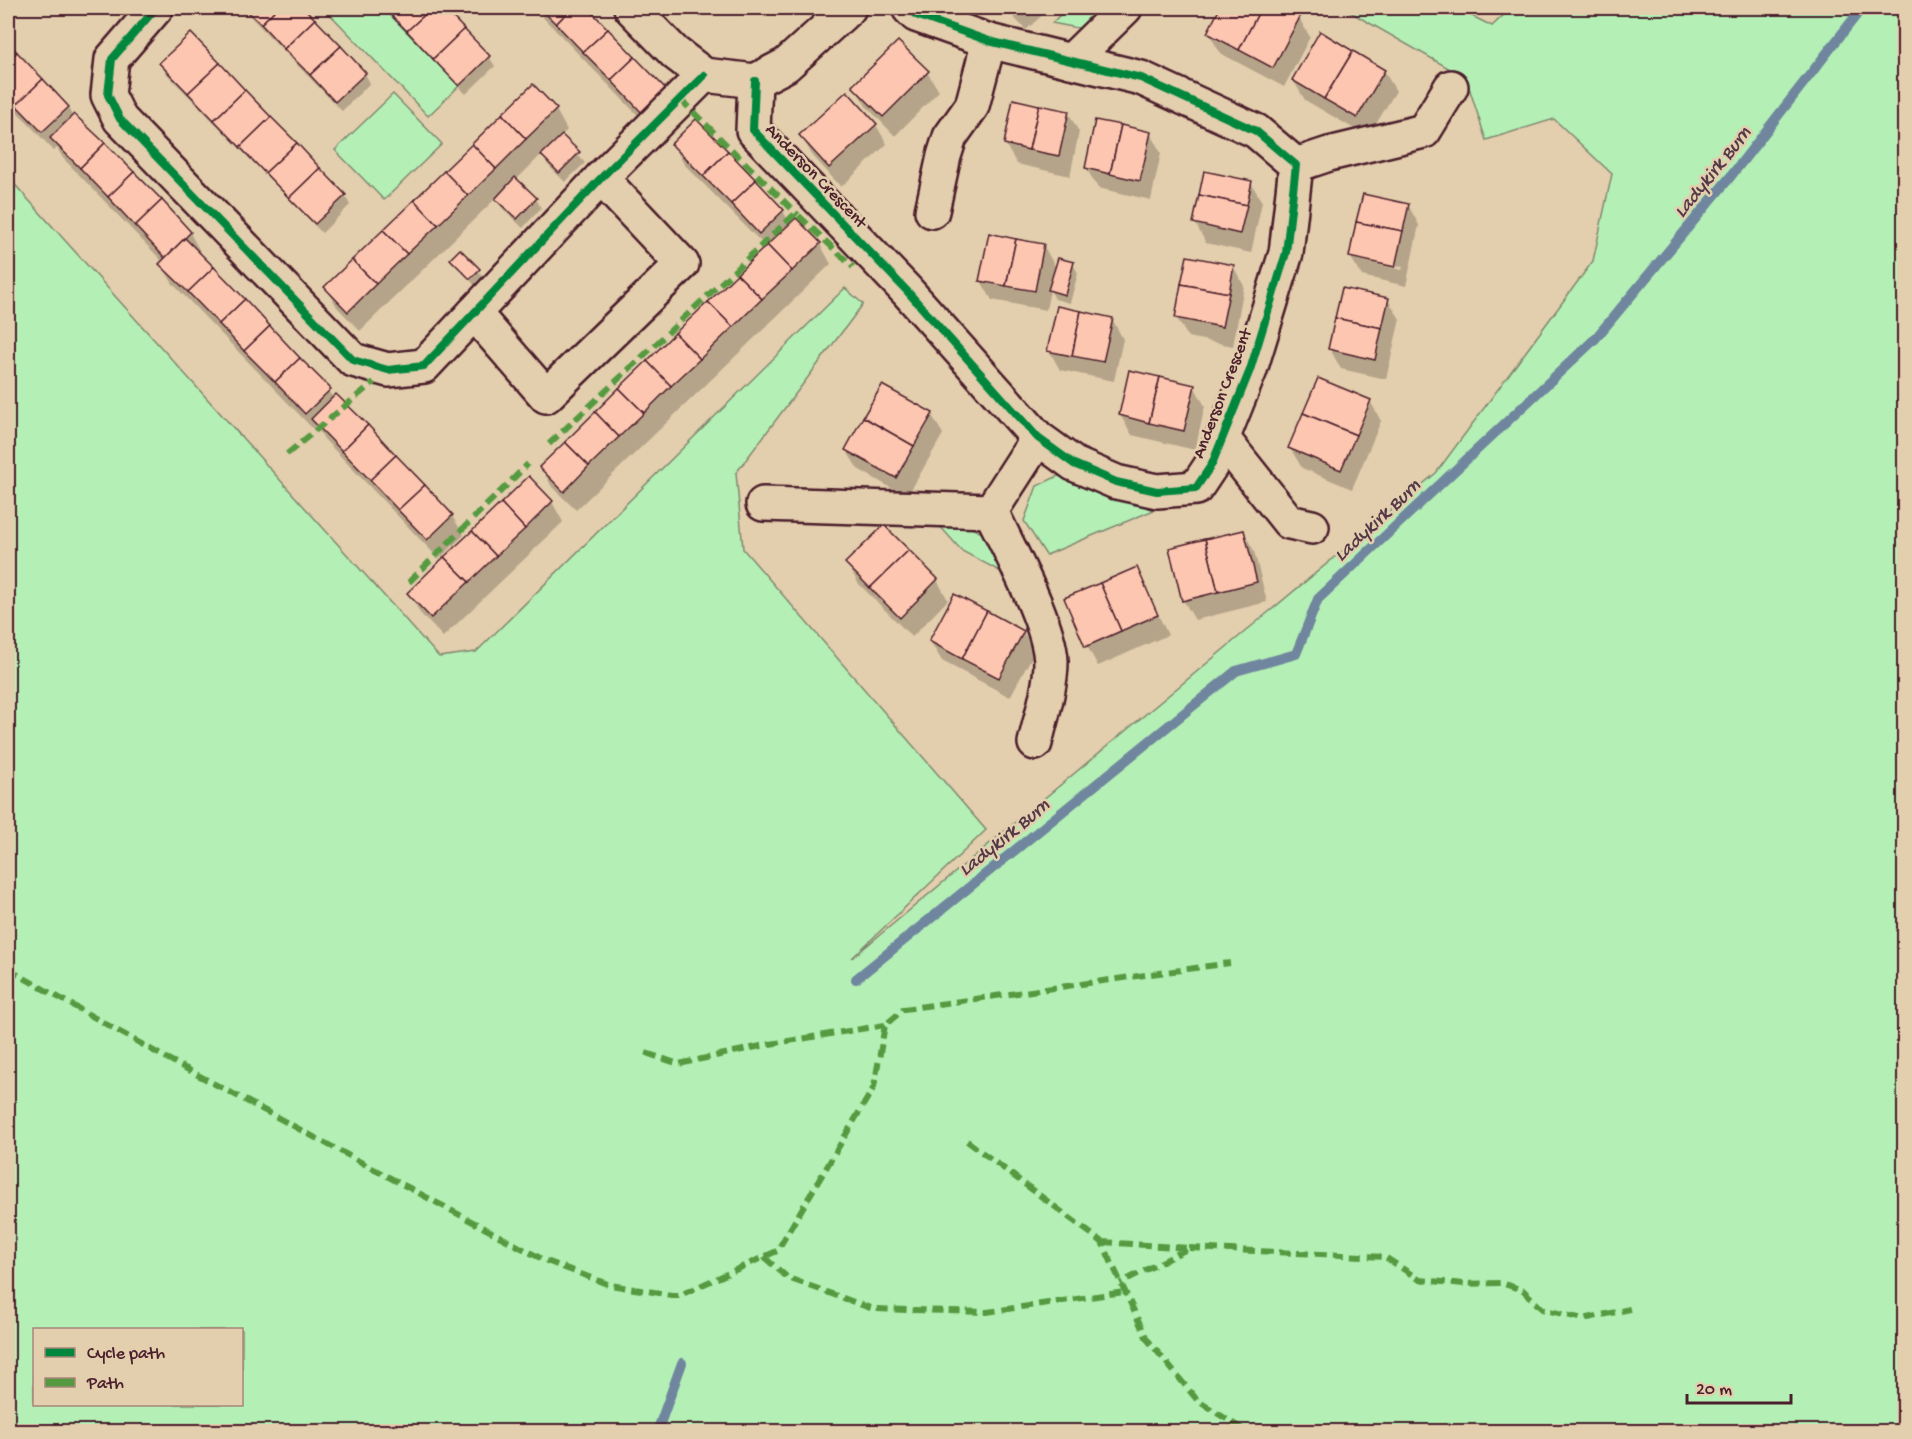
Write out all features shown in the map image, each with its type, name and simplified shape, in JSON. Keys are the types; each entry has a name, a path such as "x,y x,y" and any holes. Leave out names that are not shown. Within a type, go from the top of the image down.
{"street":[{"path":"156,8 112,58 108,95 120,119 353,360 388,370 424,366 601,178 728,78 786,66 849,8"},
{"path":"631,8 675,53 728,78"},
{"path":"909,8 916,15 988,41 1141,78 1256,130 1296,165 1329,154 1424,131 1451,87"},
{"path":"1071,61 1125,8"},
{"path":"932,211 950,137 972,106 988,41"},
{"name":"Anderson Crescent","path":"728,78 753,130 907,291 1038,438 1074,464 1116,482 1157,491 1196,488 1212,464 1223,439 1250,370 1286,253 1296,165"},
{"path":"474,313 546,396 682,264 601,178"},
{"path":"992,511 1038,438"},
{"path":"1223,439 1289,522 1312,527"},
{"path":"763,504 992,511"},
{"path":"992,511 1044,626 1051,661 1035,743"}],"green space":[{"path":"324,8 384,8 459,86 428,116"},
{"path":"1067,8 1116,8 1093,31 1052,23"},
{"path":"1343,8 1456,8 1492,26 1511,8 1904,8 1904,1431 8,1431 8,177 439,657 476,652 845,288 863,304 736,473 743,549 986,830 852,958 1436,473 1593,261 1612,174 1554,119 1486,140 1466,78"},
{"path":"393,94 442,144 384,200 335,150"},
{"path":"1058,476 1093,484 1154,510 1046,555 1024,521 1037,486"},
{"path":"931,516 956,521 993,538 1007,575 962,551"}],"building":[{"path":"244,8 277,8 261,24"},
{"path":"277,8 304,8 315,19 284,49 261,24"},
{"path":"384,8 432,8 407,31"},
{"path":"432,8 444,8 464,29 433,59 407,31"},
{"path":"540,8 572,8 556,24"},
{"path":"572,8 588,8 608,29 583,52 556,24"},
{"path":"1220,8 1261,8 1239,50 1207,33"},
{"path":"1261,8 1283,8 1300,17 1273,68 1239,50"},
{"path":"315,19 341,46 310,75 284,49"},
{"path":"464,29 490,56 459,86 433,59"},
{"path":"608,29 635,57 611,80 583,52"},
{"path":"1320,31 1353,51 1324,99 1292,80"},
{"path":"191,33 220,63 188,93 159,63"},
{"path":"898,41 929,71 883,117 852,86"},
{"path":"8,42 17,52 8,61"},
{"path":"341,46 366,73 335,102 310,75"},
{"path":"1353,51 1385,70 1357,118 1324,99"},
{"path":"17,52 43,79 16,105 8,96 8,61"},
{"path":"635,57 667,90 643,114 611,80"},
{"path":"220,63 245,90 214,120 188,93"},
{"path":"43,79 69,107 42,132 16,105"},
{"path":"533,84 557,109 526,139 502,114"},
{"path":"245,90 271,117 240,147 214,120"},
{"path":"847,91 877,124 829,168 799,135"},
{"path":"1013,99 1039,105 1029,150 1004,144"},
{"path":"1039,105 1069,111 1059,156 1029,150"},
{"path":"74,114 105,143 80,168 50,138"},
{"path":"502,114 526,139 496,169 472,144"},
{"path":"271,117 297,143 265,173 240,147"},
{"path":"696,119 728,151 703,176 671,144"},
{"path":"1095,120 1121,125 1110,174 1085,168"},
{"path":"1121,125 1151,132 1140,181 1110,174"},
{"path":"562,135 580,152 559,173 541,155"},
{"path":"105,143 134,172 108,197 80,168"},
{"path":"297,143 320,168 289,198 265,173"},
{"path":"472,144 496,169 468,196 444,171"},
{"path":"728,151 756,180 731,204 703,176"},
{"path":"320,168 346,195 315,224 289,198"},
{"path":"444,171 468,196 438,225 414,200"},
{"path":"1204,171 1252,181 1247,205 1199,195"},
{"path":"134,172 162,200 135,226 108,197"},
{"path":"515,177 537,198 517,219 495,199"},
{"path":"756,180 784,210 759,234 731,204"},
{"path":"1363,194 1409,204 1403,231 1356,222"},
{"path":"1199,195 1247,205 1240,234 1193,223"},
{"path":"162,200 191,232 165,258 135,226"},
{"path":"414,200 438,225 407,254 383,230"},
{"path":"796,218 821,243 792,271 767,245"},
{"path":"1356,222 1403,231 1395,267 1349,257"},
{"path":"383,230 407,254 376,284 352,260"},
{"path":"989,233 1016,239 1006,286 979,281"},
{"path":"185,238 214,267 188,292 159,264"},
{"path":"1016,239 1044,244 1035,291 1006,286"},
{"path":"767,245 792,271 762,299 737,274"},
{"path":"460,249 480,269 470,279 450,259"},
{"path":"1187,256 1234,265 1229,293 1181,284"},
{"path":"1058,258 1074,262 1065,295 1048,290"},
{"path":"352,260 376,284 348,312 324,287"},
{"path":"214,267 245,299 219,324 188,292"},
{"path":"737,274 762,299 733,327 708,302"},
{"path":"1181,284 1229,293 1222,327 1175,318"},
{"path":"1342,288 1389,298 1382,328 1335,318"},
{"path":"245,299 270,326 244,351 219,324"},
{"path":"708,302 733,327 700,359 675,333"},
{"path":"1057,306 1081,311 1072,356 1047,351"},
{"path":"1081,311 1113,318 1103,362 1072,356"},
{"path":"1335,318 1382,328 1375,360 1328,349"},
{"path":"270,326 300,358 275,382 244,351"},
{"path":"675,333 700,359 671,386 647,361"},
{"path":"300,358 331,389 305,414 275,382"},
{"path":"647,361 671,386 644,413 619,388"},
{"path":"1129,370 1160,377 1149,423 1119,415"},
{"path":"1160,377 1195,385 1184,431 1149,423"},
{"path":"1318,378 1371,400 1356,435 1303,413"},
{"path":"882,385 933,413 914,446 863,417"},
{"path":"619,388 644,413 619,437 595,412"},
{"path":"336,394 368,425 342,451 311,419"},
{"path":"595,412 619,437 589,466 565,442"},
{"path":"1303,413 1356,435 1341,470 1288,448"},
{"path":"863,417 914,446 896,478 845,450"},
{"path":"368,425 396,455 370,480 342,451"},
{"path":"565,442 589,466 564,492 539,467"},
{"path":"396,455 425,485 398,510 370,480"},
{"path":"529,476 553,501 525,529 501,503"},
{"path":"425,485 453,515 427,540 398,510"},
{"path":"501,503 525,529 496,556 472,531"},
{"path":"884,525 909,550 870,588 845,563"},
{"path":"1244,530 1257,582 1218,592 1205,539"},
{"path":"472,531 496,556 469,582 444,557"},
{"path":"1205,539 1218,592 1182,601 1169,548"},
{"path":"909,550 938,579 900,618 870,588"},
{"path":"444,557 469,582 431,618 407,593"},
{"path":"1137,567 1158,615 1121,631 1100,583"},
{"path":"1100,583 1121,631 1085,647 1064,598"},
{"path":"954,594 987,611 962,659 929,641"},
{"path":"987,611 1024,631 999,678 962,659"}],"waterway":[{"name":"Ladykirk Burn","path":"856,979 1236,671 1296,654 1318,599 1595,339 1731,176 1862,8"},
{"path":"657,1432 682,1363"}],"marked path":[{"path":"680,99 798,215"},
{"path":"549,444 796,213 853,267"},
{"path":"287,454 374,382"},
{"path":"409,582 528,464"},
{"path":"8,969 168,1059 544,1260 610,1285 678,1296 777,1251 874,1087 885,1025 904,1009 1230,963"},
{"path":"646,1053 679,1064 770,1044 885,1025"},
{"path":"967,1141 1102,1242 1147,1339 1198,1401 1247,1432"},
{"path":"1102,1242 1189,1248 1120,1283"},
{"path":"1189,1248 1385,1257 1420,1280 1465,1284 1501,1283 1523,1290 1542,1309 1583,1319 1630,1309"},
{"path":"764,1257 788,1278 873,1309 987,1312 1124,1292"}],"cycle path":[{"path":"156,8 112,59 108,95 120,119 353,360 388,370 424,366 601,178 704,75"},
{"path":"755,81 753,130 907,291 1038,438 1074,464 1116,482 1157,491 1196,488 1212,464 1250,370 1286,253 1296,165 1256,131 1141,78 989,41 916,15 909,8"}]}
